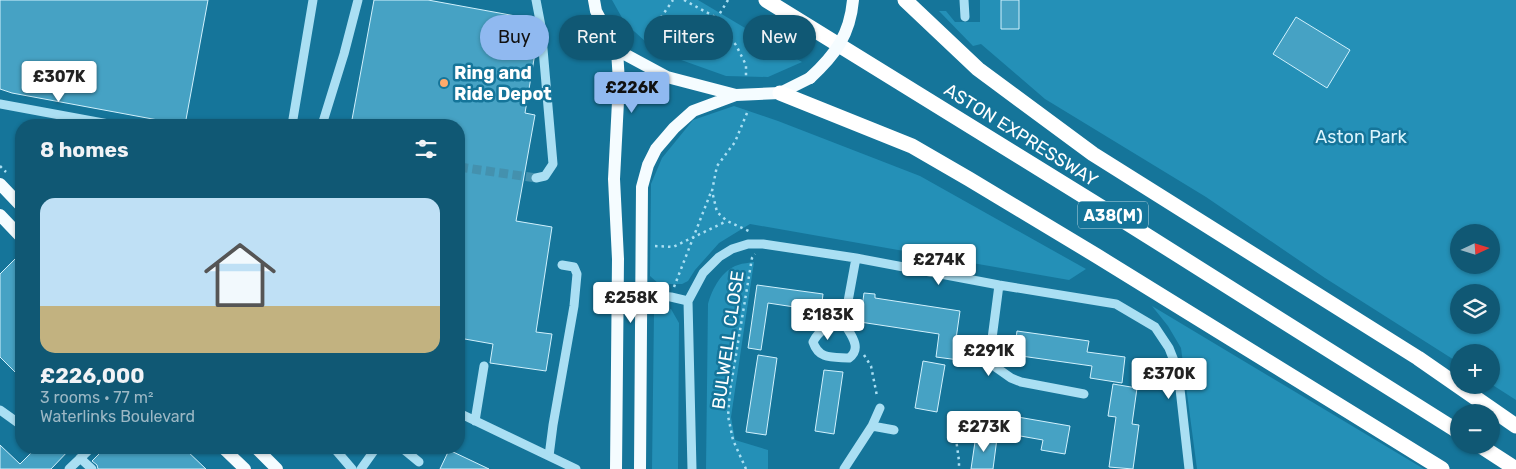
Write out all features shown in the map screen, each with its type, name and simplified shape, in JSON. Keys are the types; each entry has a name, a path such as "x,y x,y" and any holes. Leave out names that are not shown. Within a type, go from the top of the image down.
{"highway":[{"name":"ASTON EXPRESSWAY","path":"766,0 1450,426"},
{"path":"905,0 978,69 1093,154 1418,358 1516,426"},
{"path":"780,93 912,146 1097,256 1442,469"},
{"path":"1493,454 1516,468"}],"main road":[{"path":"594,0 598,15"},
{"path":"634,59 666,77 736,95 780,93 810,78 823,66 843,39 849,26 854,0"},
{"path":"616,469 618,259 614,179 619,82 618,60"},
{"path":"640,469 642,187 648,165 656,149 674,128 693,111 736,95"},
{"path":"0,184 15,200"},
{"path":"0,215 15,231"},
{"path":"229,454 244,469"},
{"path":"262,454 277,469"}],"street":[{"path":"293,119 313,0"},
{"path":"324,119 358,0"},
{"path":"536,0 541,26 552,164 546,176 536,178"},
{"path":"964,0 964,17"},
{"path":"0,104 81,119"},
{"path":"692,469 688,301 703,273 719,256 748,244 763,244 856,258 999,285 1116,304 1155,327 1170,348 1178,371 1189,469"},
{"path":"844,323 817,334 813,342 815,349 821,355 849,358 856,349 855,342 844,323 856,258"},
{"path":"549,456 574,306 577,274 574,267 562,265"},
{"path":"999,285 990,354 994,366 1020,382 1084,394"},
{"path":"642,294 688,301"},
{"path":"475,421 484,366"},
{"path":"844,469 872,426 880,408"},
{"path":"0,410 15,420"},
{"path":"465,416 576,469"},
{"path":"872,426 894,430"},
{"path":"69,469 84,454"},
{"path":"339,454 352,469"},
{"path":"361,469 372,454"},
{"path":"409,454 418,462"},
{"path":"80,458 92,469"}],"path":[{"path":"663,15 673,0"},
{"path":"684,0 712,15"},
{"path":"719,15 728,0"},
{"path":"733,42 746,64 746,78"},
{"path":"671,297 712,191 717,166 734,142 747,113"},
{"path":"712,191 717,212 727,221 747,229 759,237 763,244"},
{"path":"642,246 673,247 727,221"},
{"name":"BULWELL CLOSE","path":"746,469 733,440 728,416 731,382 752,258 763,244"},
{"path":"856,349 866,356 871,366 880,408"},
{"path":"955,431 959,469"}],"green space":[{"path":"612,0 698,0 723,15 644,15 644,40 634,31 634,15 620,15"},
{"name":"Aston Park","path":"980,0 1516,0 1516,400 1500,390 1500,344 1450,344 1450,357 1325,278 1206,197 1045,99 981,44 973,46 939,11 946,11 955,22 980,22"},
{"path":"733,21 743,27 743,60 799,60 802,62 768,77 726,76 681,60 733,60"},
{"path":"734,106 920,176 1086,269 1069,280 750,224 719,243 695,270 688,281 682,284 659,284 650,276 651,184 662,158 693,120"},
{"path":"754,262 731,417 735,440 768,450 768,469 706,469 708,304 715,286 727,271 740,264"},
{"path":"1152,306 1424,469 1197,469 1181,348 1168,326"},
{"path":"671,309 679,323 678,469 652,469 654,313"}],"building":[{"path":"0,0 208,0 186,119 153,119 12,93 0,89"},
{"name":"Ring and Ride Depot","path":"374,0 428,0 510,15 480,15 480,60 534,60 525,113 535,115 516,221 552,227 536,332 552,334 546,371 490,363 493,344 465,339 465,119 352,119"},
{"path":"1001,0 1019,0 1019,29 1001,29"},
{"path":"1296,17 1350,50 1327,88 1273,54"},
{"path":"15,259 15,372 0,357 0,274"},
{"path":"757,285 823,294 821,311 768,303 761,350 748,348"},
{"path":"864,293 875,294 875,298 960,311 956,339 962,339 959,360 936,357 939,334 860,322"},
{"path":"1017,331 1089,341 1087,352 1125,357 1122,383 1090,378 1092,366 1014,355"},
{"path":"758,355 777,358 766,435 746,432"},
{"path":"923,361 945,365 937,412 915,408"},
{"path":"824,370 843,372 834,434 815,431"},
{"path":"1113,384 1137,388 1132,424 1139,425 1133,469 1109,467 1116,417 1108,416"},
{"path":"1012,416 1070,426 1065,454 1041,450 1043,440 1009,434"},
{"path":"976,435 997,438 993,469 971,469"},
{"path":"0,445 20,464 30,454 65,454 51,469 0,469"},
{"path":"99,454 190,454 206,469 98,469 97,465 92,461"},
{"path":"447,454 457,454 489,469 440,469"}],"tunnel":[{"path":"465,168 536,178"}],"place":[{"name":"Ring and Ride Depot","path":"444,83"}]}
